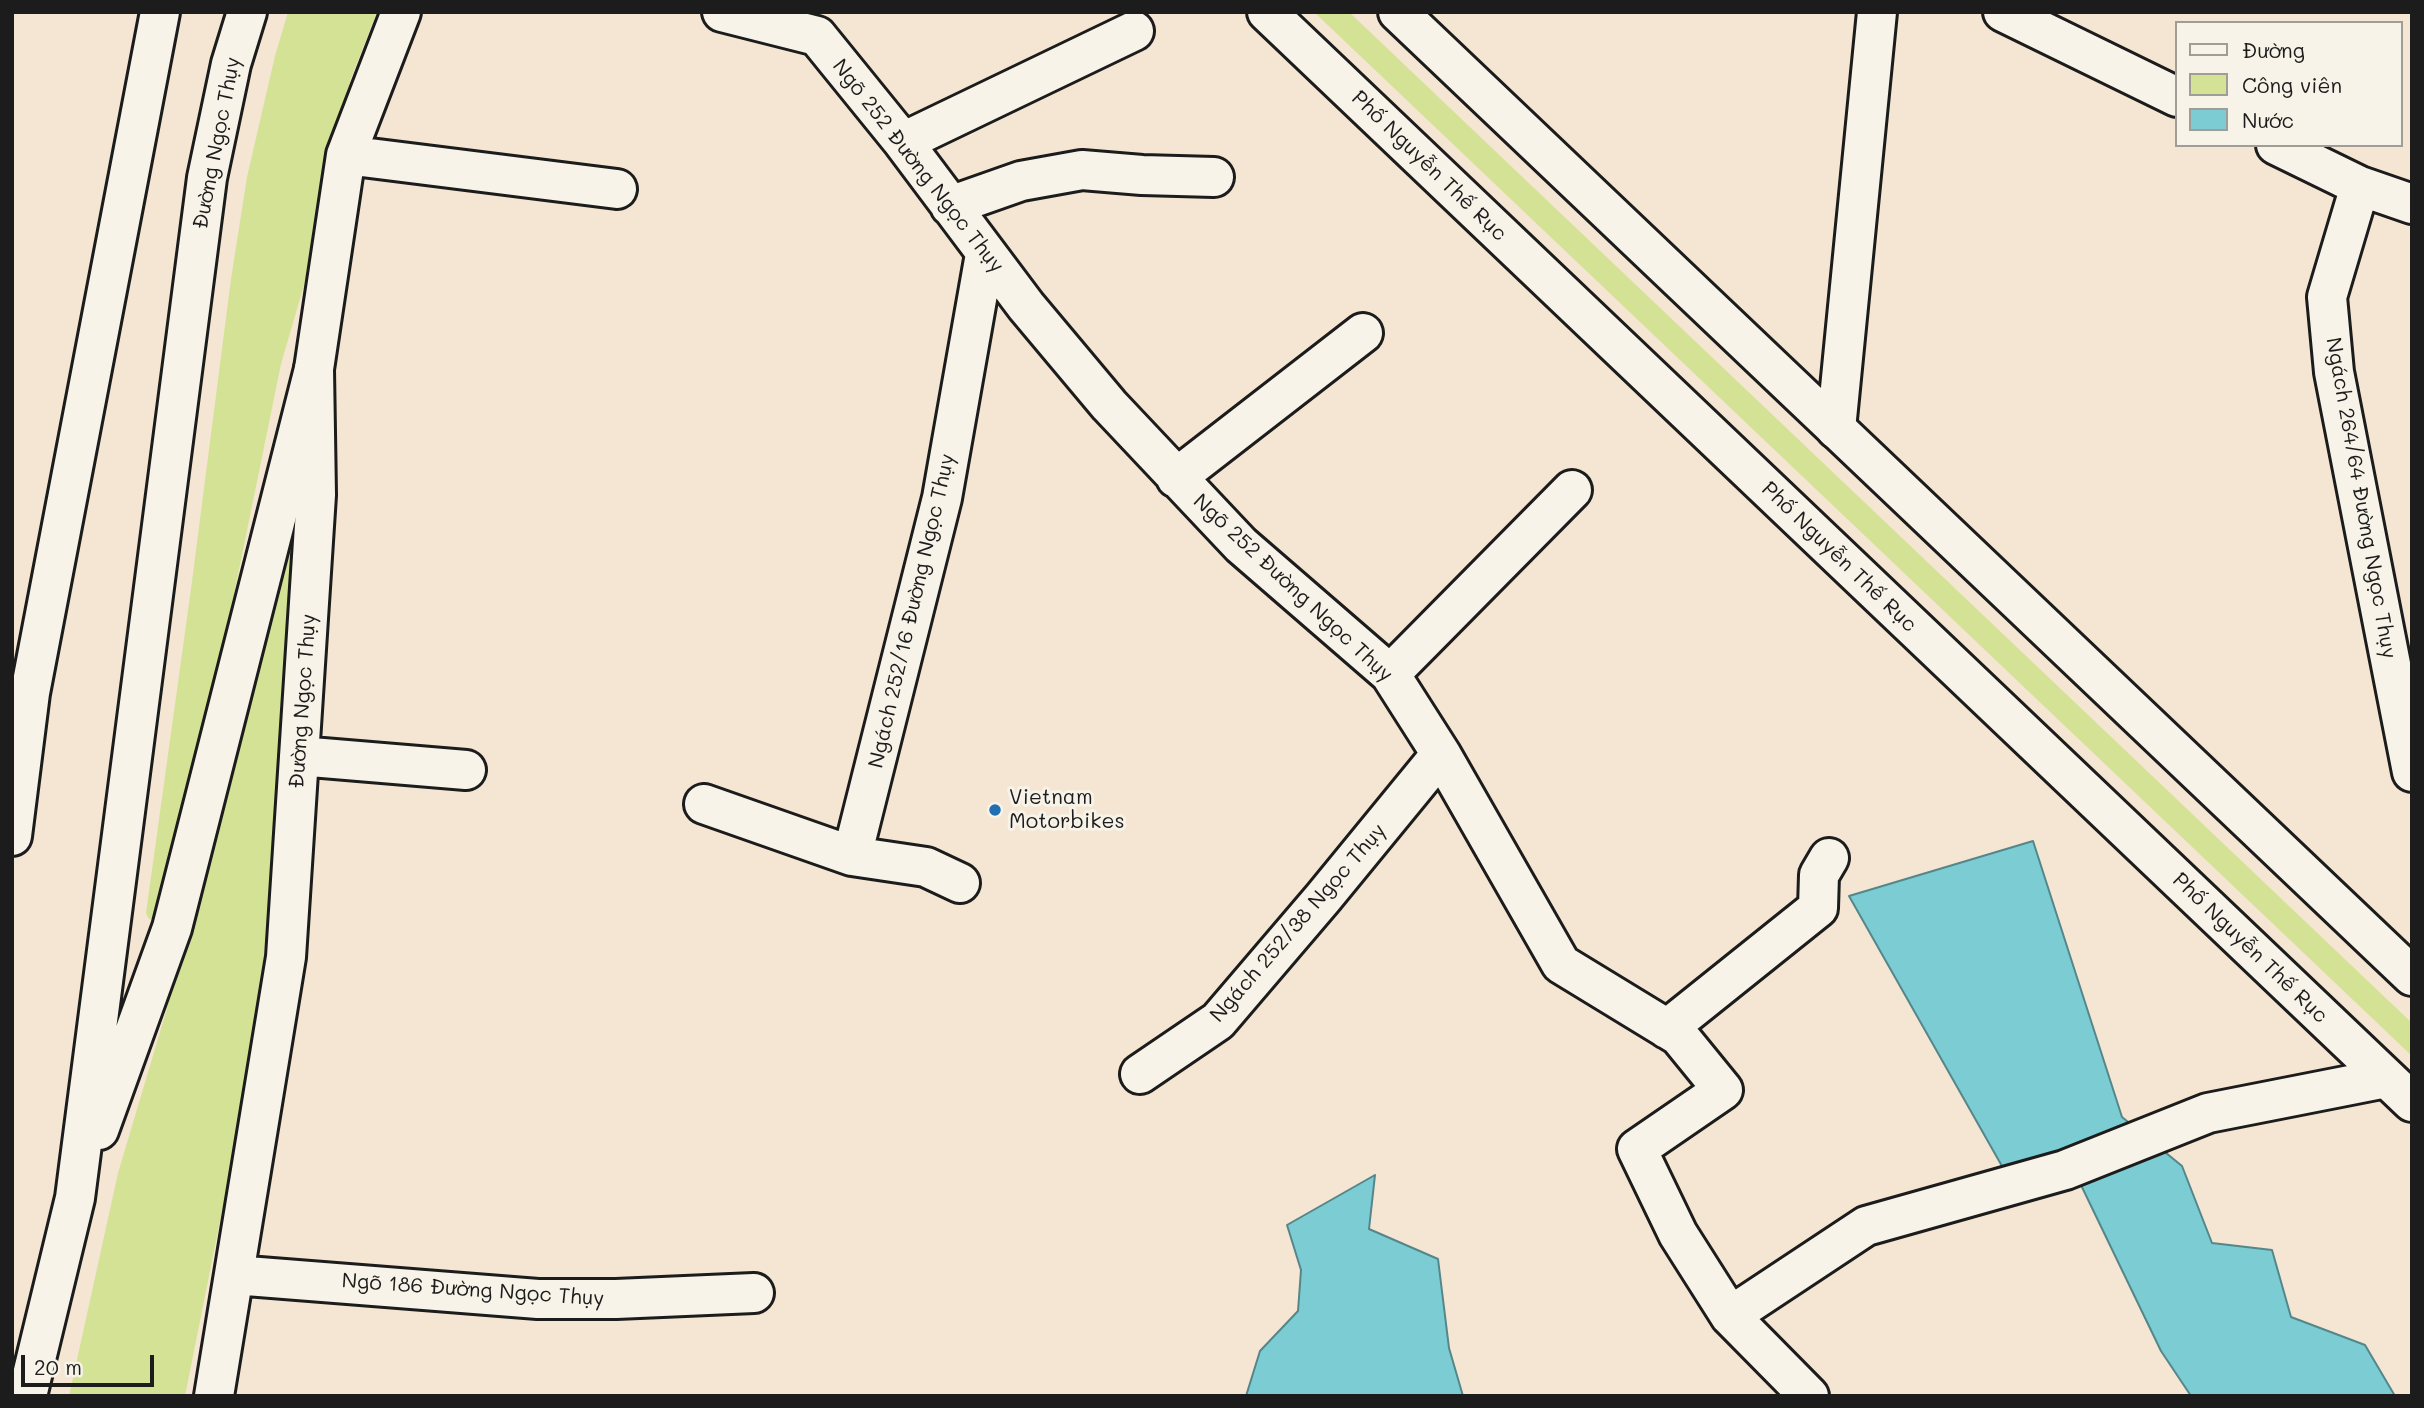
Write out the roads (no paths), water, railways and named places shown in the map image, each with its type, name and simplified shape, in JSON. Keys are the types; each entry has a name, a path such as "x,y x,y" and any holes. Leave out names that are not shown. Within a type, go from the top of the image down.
{"main road":[{"path":"12,836 30,693 160,12"},
{"name":"Đường Ngọc Thụy","path":"27,1396 75,1198 206,178 231,64 247,12"},
{"name":"Đường Ngọc Thụy","path":"214,1396 286,957 316,495 314,369 346,155 401,12"},
{"name":"Ngõ 252 Đường Ngọc Thụy","path":"722,12 817,36 903,142 1026,306 1109,405 1241,545 1391,674 1441,754 1561,964 1679,1035 1723,1090 1637,1149 1678,1234 1730,1316 1809,1396"},
{"name":"Phố Nguyễn Thế Rục","path":"1267,12 2399,1090"},
{"path":"1398,12 2412,976"},
{"path":"1836,429 1877,12"},
{"path":"2003,12 2176,97"},
{"path":"903,142 1134,31"},
{"path":"2280,147 2360,186 2412,204"},
{"path":"346,155 617,189"},
{"path":"950,206 1021,181 1082,170 1214,177"},
{"name":"Ngách 264/64 Đường Ngọc Thụy","path":"2360,186 2326,297 2334,372 2412,772"},
{"name":"Ngách 252/16 Đường Ngọc Thụy","path":"852,856 943,498 985,254"},
{"path":"1176,478 1363,333"},
{"path":"75,1198 172,928 314,369"},
{"path":"1391,674 1572,490"},
{"name":"Ngách 252/38 Ngọc Thụy","path":"1140,1074 1218,1021 1441,754"},
{"path":"299,756 466,770"},
{"path":"704,804 852,856 926,867 960,883"},
{"path":"1667,1029 1818,908 1819,875 1829,858"},
{"path":"1730,1316 1866,1226 2065,1170 2208,1112 2399,1090"},
{"name":"Ngõ 186 Đường Ngọc Thụy","path":"234,1275 538,1299 616,1299 754,1293"}],"water":[{"path":"2033,841 2122,1117 2182,1166 2212,1243 2272,1250 2291,1317 2365,1345 2395,1396 2191,1396 2161,1351 2066,1154 2007,1175 1849,896"},
{"path":"1375,1175 1369,1229 1438,1259 1449,1348 1463,1396 1246,1396 1260,1351 1298,1311 1301,1270 1287,1225"}],"place":[{"name":"Vietnam Motorbikes","path":"995,810"}]}
